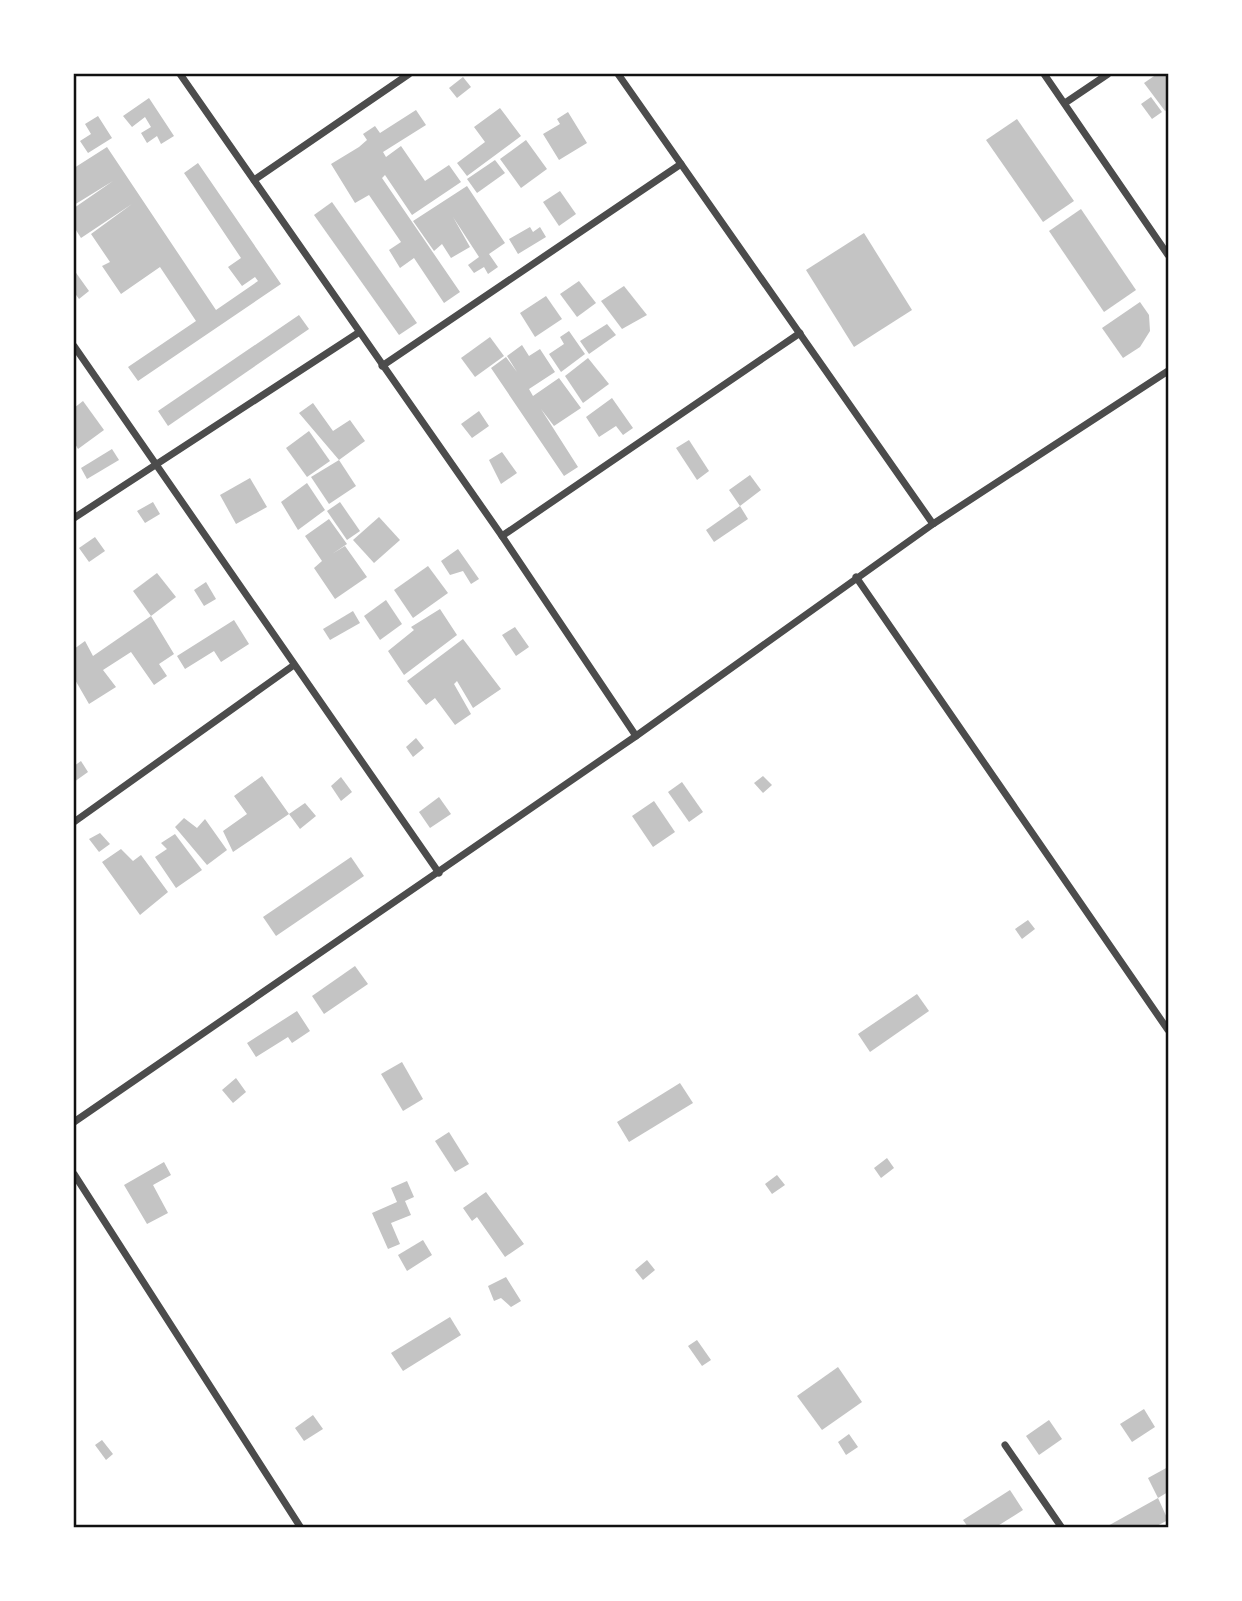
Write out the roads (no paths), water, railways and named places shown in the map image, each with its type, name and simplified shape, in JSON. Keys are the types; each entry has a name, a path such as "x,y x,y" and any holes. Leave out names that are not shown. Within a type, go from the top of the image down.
{"street":[{"path":"180,74 502,536 636,736"},
{"path":"254,180 409,74"},
{"path":"618,74 933,524"},
{"path":"1044,74 1168,255"},
{"path":"1065,103 1108,74"},
{"path":"382,366 681,164"},
{"path":"74,519 358,333"},
{"path":"502,536 800,333"},
{"path":"74,346 439,873"},
{"path":"74,1122 636,736 933,524 1168,371"},
{"path":"856,577 1168,1030"},
{"path":"74,822 294,665"},
{"path":"74,1174 301,1528"},
{"path":"1005,1445 1062,1528"}]}
